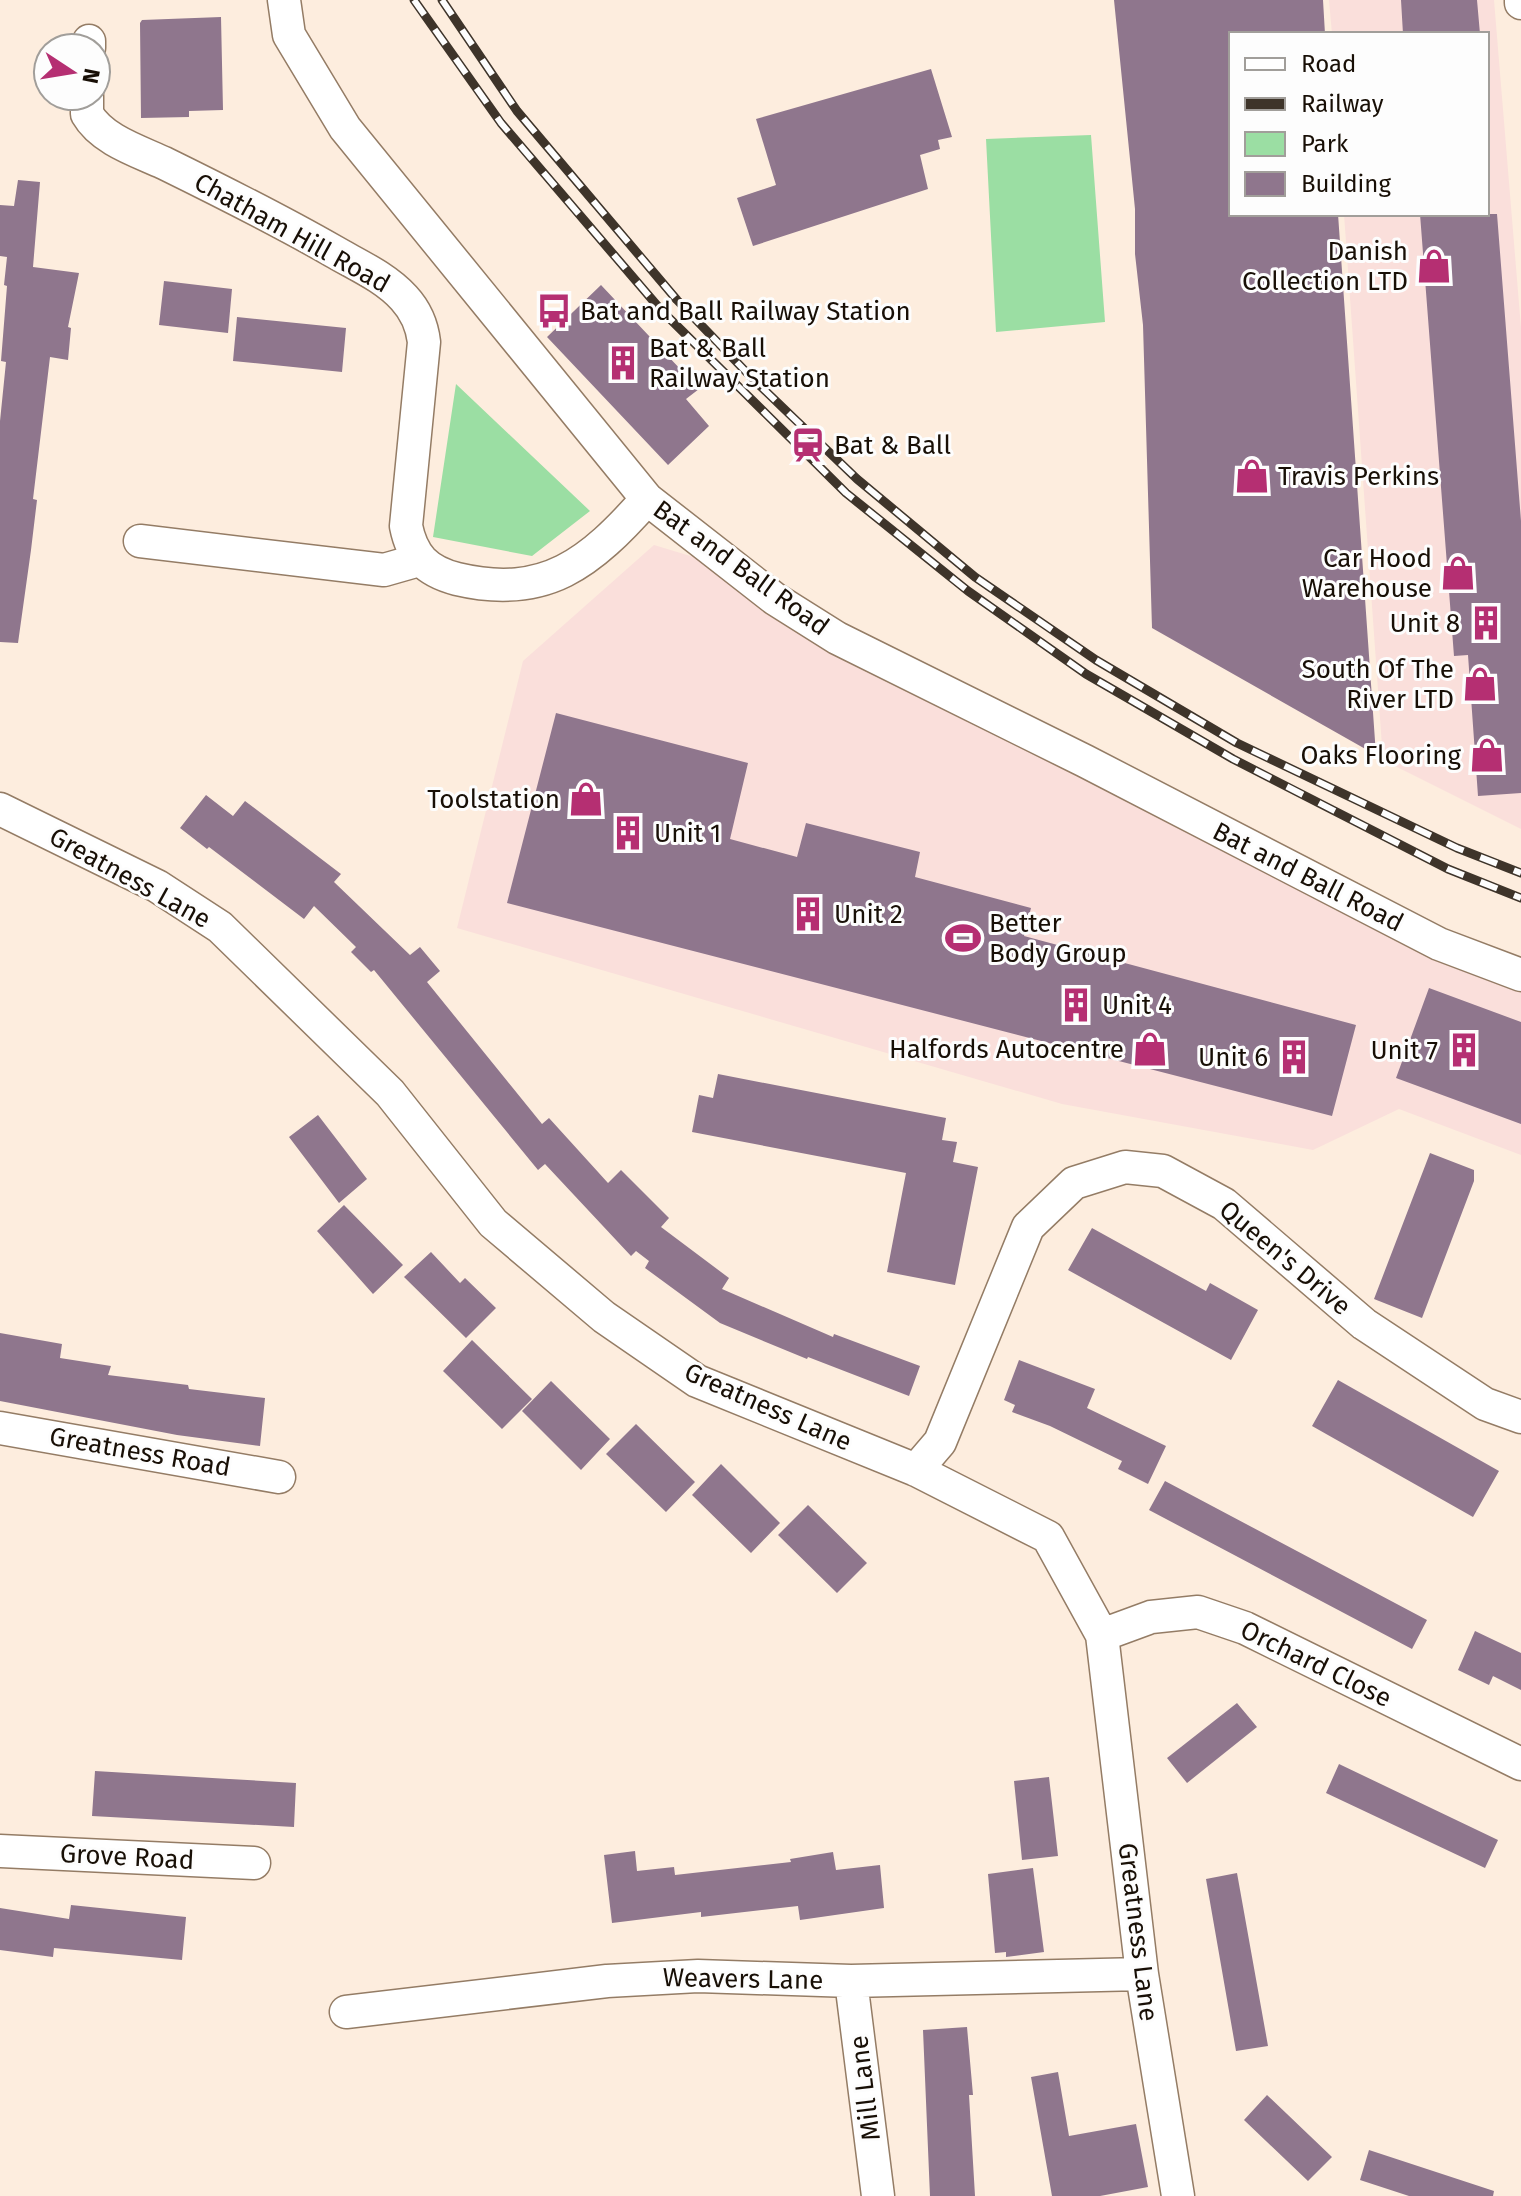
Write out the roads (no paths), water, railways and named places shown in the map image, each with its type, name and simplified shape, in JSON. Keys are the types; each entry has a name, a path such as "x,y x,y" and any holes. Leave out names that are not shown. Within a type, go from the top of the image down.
{"street":[{"name":"Bat and Ball Road","path":"284,0 289,35 345,128 647,499 775,599 837,638 1085,761 1439,944 1521,975"},
{"name":"Chatham Hill Road","path":"87,112 106,134 256,208 377,276 410,305 421,324 424,342 406,526 411,547 419,560"},
{"path":"140,541 381,570 419,560 440,574 473,582 513,586 533,583 560,573 589,556 620,531 647,499"},
{"name":"Greatness Lane","path":"0,809 157,886 220,927 390,1093 493,1223 604,1317 697,1381 916,1470 1048,1537 1102,1635 1142,1974 1178,2196"},
{"name":"Queen's Drive","path":"916,1470 940,1442 1028,1227 1074,1183 1125,1167 1163,1171 1224,1204 1364,1324 1485,1404 1521,1417"},
{"name":"Greatness Road","path":"0,1428 279,1477"},
{"name":"Orchard Close","path":"1102,1635 1151,1617 1198,1612 1245,1628 1521,1764"},
{"name":"Grove Road","path":"0,1851 254,1863"},
{"name":"Weavers Lane","path":"346,2012 607,1981 698,1976 851,1981 1142,1974"},
{"name":"Mill Lane","path":"851,1981 878,2196"}],"railway":[{"path":"414,0 501,123 661,310 846,493 968,591 1086,674 1233,759 1448,869 1521,898"},
{"path":"442,0 517,111 677,300 752,378 857,479 975,577 1096,660 1237,743 1457,848 1521,873"}],"place":[{"name":"Danish Collection LTD","path":"1434,266"},
{"name":"Bat and Ball Railway Station","path":"554,311"},
{"name":"Bat & Ball Railway Station","path":"623,363"},
{"name":"Bat & Ball","path":"808,445"},
{"name":"Travis Perkins","path":"1252,476"},
{"name":"Car Hood Warehouse","path":"1458,573"},
{"name":"Unit 8","path":"1486,623"},
{"name":"South Of The River LTD","path":"1480,684"},
{"name":"Oaks Flooring","path":"1487,755"},
{"name":"Toolstation","path":"586,799"},
{"name":"Unit 1","path":"628,833"},
{"name":"Unit 2","path":"808,914"},
{"name":"Better Body Group","path":"963,938"},
{"name":"Unit 4","path":"1076,1005"},
{"name":"Halfords Autocentre","path":"1150,1049"},
{"name":"Unit 7","path":"1464,1050"},
{"name":"Unit 6","path":"1294,1057"}]}
